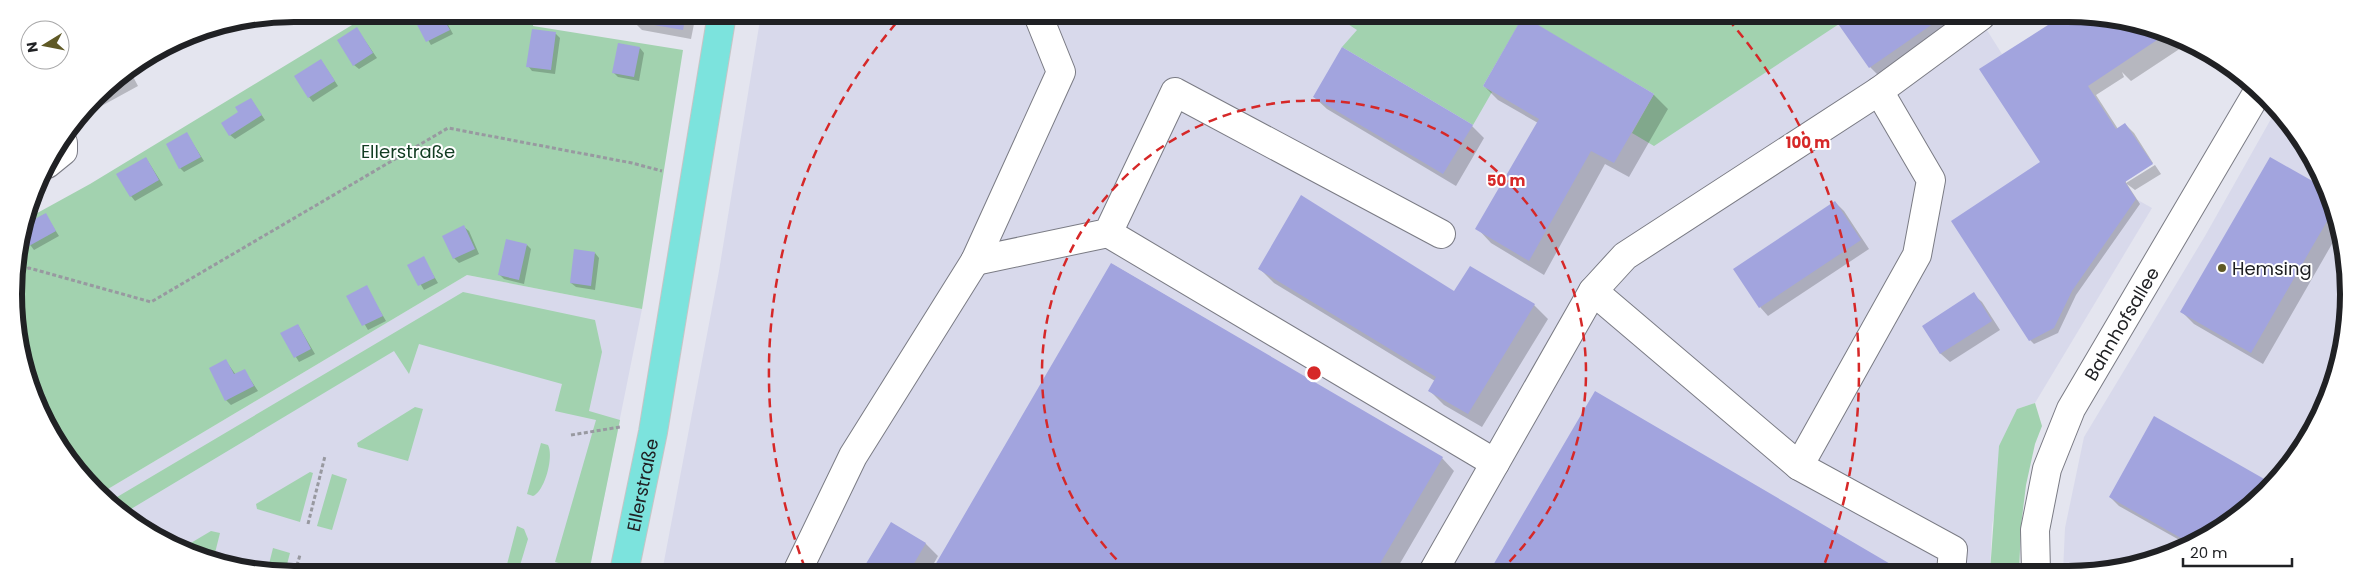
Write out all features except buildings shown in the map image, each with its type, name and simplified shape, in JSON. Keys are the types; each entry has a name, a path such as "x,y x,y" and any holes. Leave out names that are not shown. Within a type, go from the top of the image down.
{"main road":[{"name":"Ellerstraße","path":"625,566 653,432 721,22"}],"street":[{"path":"800,566 853,456 975,262 1061,72 1041,22"},
{"path":"1436,566 1592,291 1625,256 1879,91 1973,22"},
{"path":"1799,466 1917,255 1931,180 1879,91"},
{"path":"1108,233 1175,92 1441,234"},
{"name":"Bahnhofsallee","path":"2036,566 2035,530 2047,469 2071,409 2254,96"},
{"path":"975,262 1108,233 1495,463"},
{"path":"1592,291 1799,466 1953,550 1952,566"}],"path":[{"path":"24,270 29,268 150,302 448,128 632,163 670,173"},
{"path":"571,435 626,426"},
{"path":"308,524 325,456"},
{"path":"297,566 300,555"}],"shaded area":[{"path":"760,22 1982,22 2002,54 2030,37 2136,199 2152,208 2035,403 2017,409 1992,525 1990,566 663,566 719,271"},
{"path":"2273,115 2295,143 2313,174 2331,224 2338,259 2340,312 2338,329 2331,364 2320,398 2295,445 2273,473 2248,498 2220,520 2189,538 2139,556 2104,563 2063,566 2065,528 2084,437 2205,236"},
{"path":"467,275 642,309 590,566 294,566 259,563 207,551 174,538 143,520 106,490"}],"green space":[{"name":"Ellerstraße","path":"357,22 533,22 533,26 683,50 642,309 467,275 106,490 68,445 43,398 28,347 22,294 25,259 35,214 90,184"},
{"path":"1345,22 1520,22 1483,86 1492,92 1473,125 1342,47 1357,30"},
{"path":"1532,22 1837,22 1839,24 1654,146 1632,133 1654,94"},
{"path":"463,292 595,320 602,352 589,411 620,420 590,566 568,566 555,562 596,420 555,411 562,384 419,344 409,374 394,351 130,510 115,498"},
{"path":"2035,403 2042,426 2035,444 2026,485 2021,526 2019,566 1990,566 1999,446 2017,409"},
{"path":"415,407 423,409 408,461 358,447 357,443"},
{"path":"541,443 548,445 550,450 549,465 545,481 533,496 527,494"},
{"path":"310,472 313,473 300,522 257,509 256,504"},
{"path":"332,474 347,479 332,530 317,526"},
{"path":"517,526 524,529 528,539 520,566 507,566"},
{"path":"211,531 220,533 215,553 188,544"},
{"path":"273,548 290,553 287,566 269,564"}],"place":[{"name":"Hemsing","path":"2222,268"}]}
